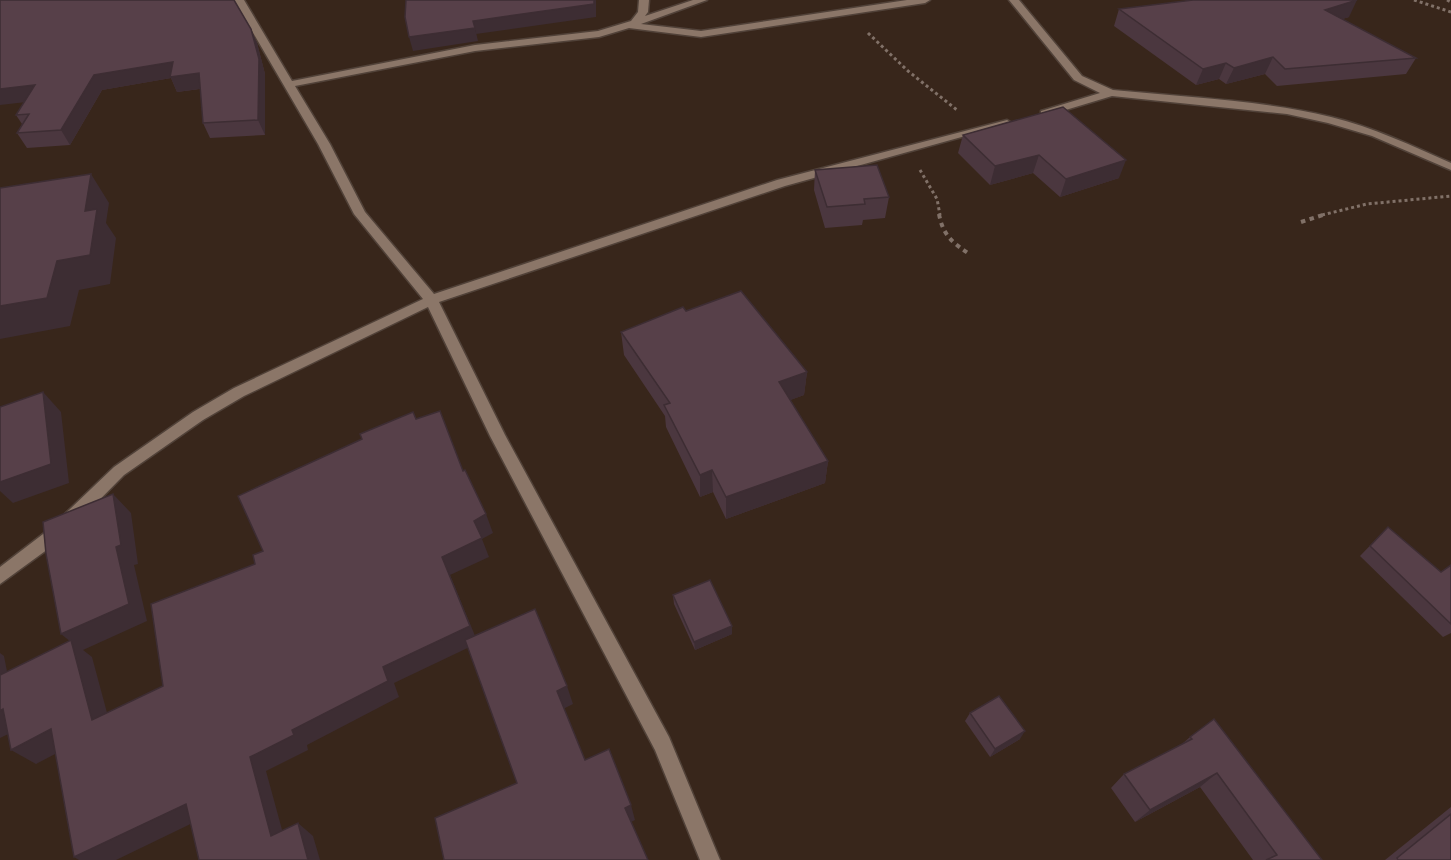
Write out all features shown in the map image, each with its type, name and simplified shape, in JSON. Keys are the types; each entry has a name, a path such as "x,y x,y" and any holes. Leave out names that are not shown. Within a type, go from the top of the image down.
{"street":[{"path":"239,0 290,84 360,214 431,300 498,436 662,744 710,860"},
{"path":"632,24 643,12 644,0"},
{"path":"290,84 425,57 507,44 578,38 632,24 702,0"},
{"path":"632,24 701,34 925,0"},
{"path":"1014,0 1078,78 1091,86 1111,93 1287,111 1330,120 1376,134 1451,167"},
{"path":"1037,116 1111,93"},
{"path":"0,577 53,536 119,471 189,423 239,393 431,300 597,247 756,191 1015,121"}],"path":[{"path":"1414,0 1451,12"},
{"path":"1447,0 1451,2"},
{"path":"848,12 908,71 929,85 981,130"},
{"path":"901,151 920,171 937,199 942,230 951,242 971,255"},
{"path":"1301,222 1345,208 1451,196"}],"building":[{"path":"0,0 234,0 251,29 259,59 258,120 203,123 199,73 170,77 173,62 94,75 61,130 17,133 29,114 16,115 35,85 0,89"},
{"path":"406,0 594,0 594,4 473,21 475,28 409,37 405,17"},
{"path":"1193,0 1357,0 1325,10 1416,58 1285,69 1273,57 1234,68 1226,63 1203,69 1119,9"},
{"path":"1063,107 1126,160 1066,179 1039,155 995,166 963,135"},
{"path":"877,165 889,197 864,199 865,204 827,207 815,170"},
{"path":"91,174 85,211 97,209 90,255 57,261 47,298 0,306 0,188"},
{"path":"741,291 807,372 779,382 828,461 726,497 712,470 700,475 664,405 670,403 621,332 683,307 686,311"},
{"path":"43,392 51,464 0,482 0,407"},
{"path":"440,411 463,471 465,470 486,514 474,521 482,538 442,557 470,626 383,667 388,681 292,730 294,735 250,757 271,836 298,823 308,860 199,860 186,804 74,857 51,729 11,750 3,709 0,711 0,675 71,640 92,720 163,686 151,604 255,564 253,555 263,551 238,496 362,439 360,434 413,412 416,419"},
{"path":"113,494 121,545 116,547 129,604 61,634 46,554 43,522"},
{"path":"1388,527 1441,572 1451,565 1451,624 1370,546"},
{"path":"710,580 732,626 694,642 673,595"},
{"path":"535,609 567,686 557,691 585,760 609,749 631,805 625,808 648,860 444,860 435,818 517,783 465,640"},
{"path":"999,696 1025,731 995,749 970,713"},
{"path":"1214,719 1322,860 1266,860 1277,855 1217,773 1150,810 1124,774 1192,739 1190,737"},
{"path":"1451,814 1451,860 1398,860 1397,858"}]}
